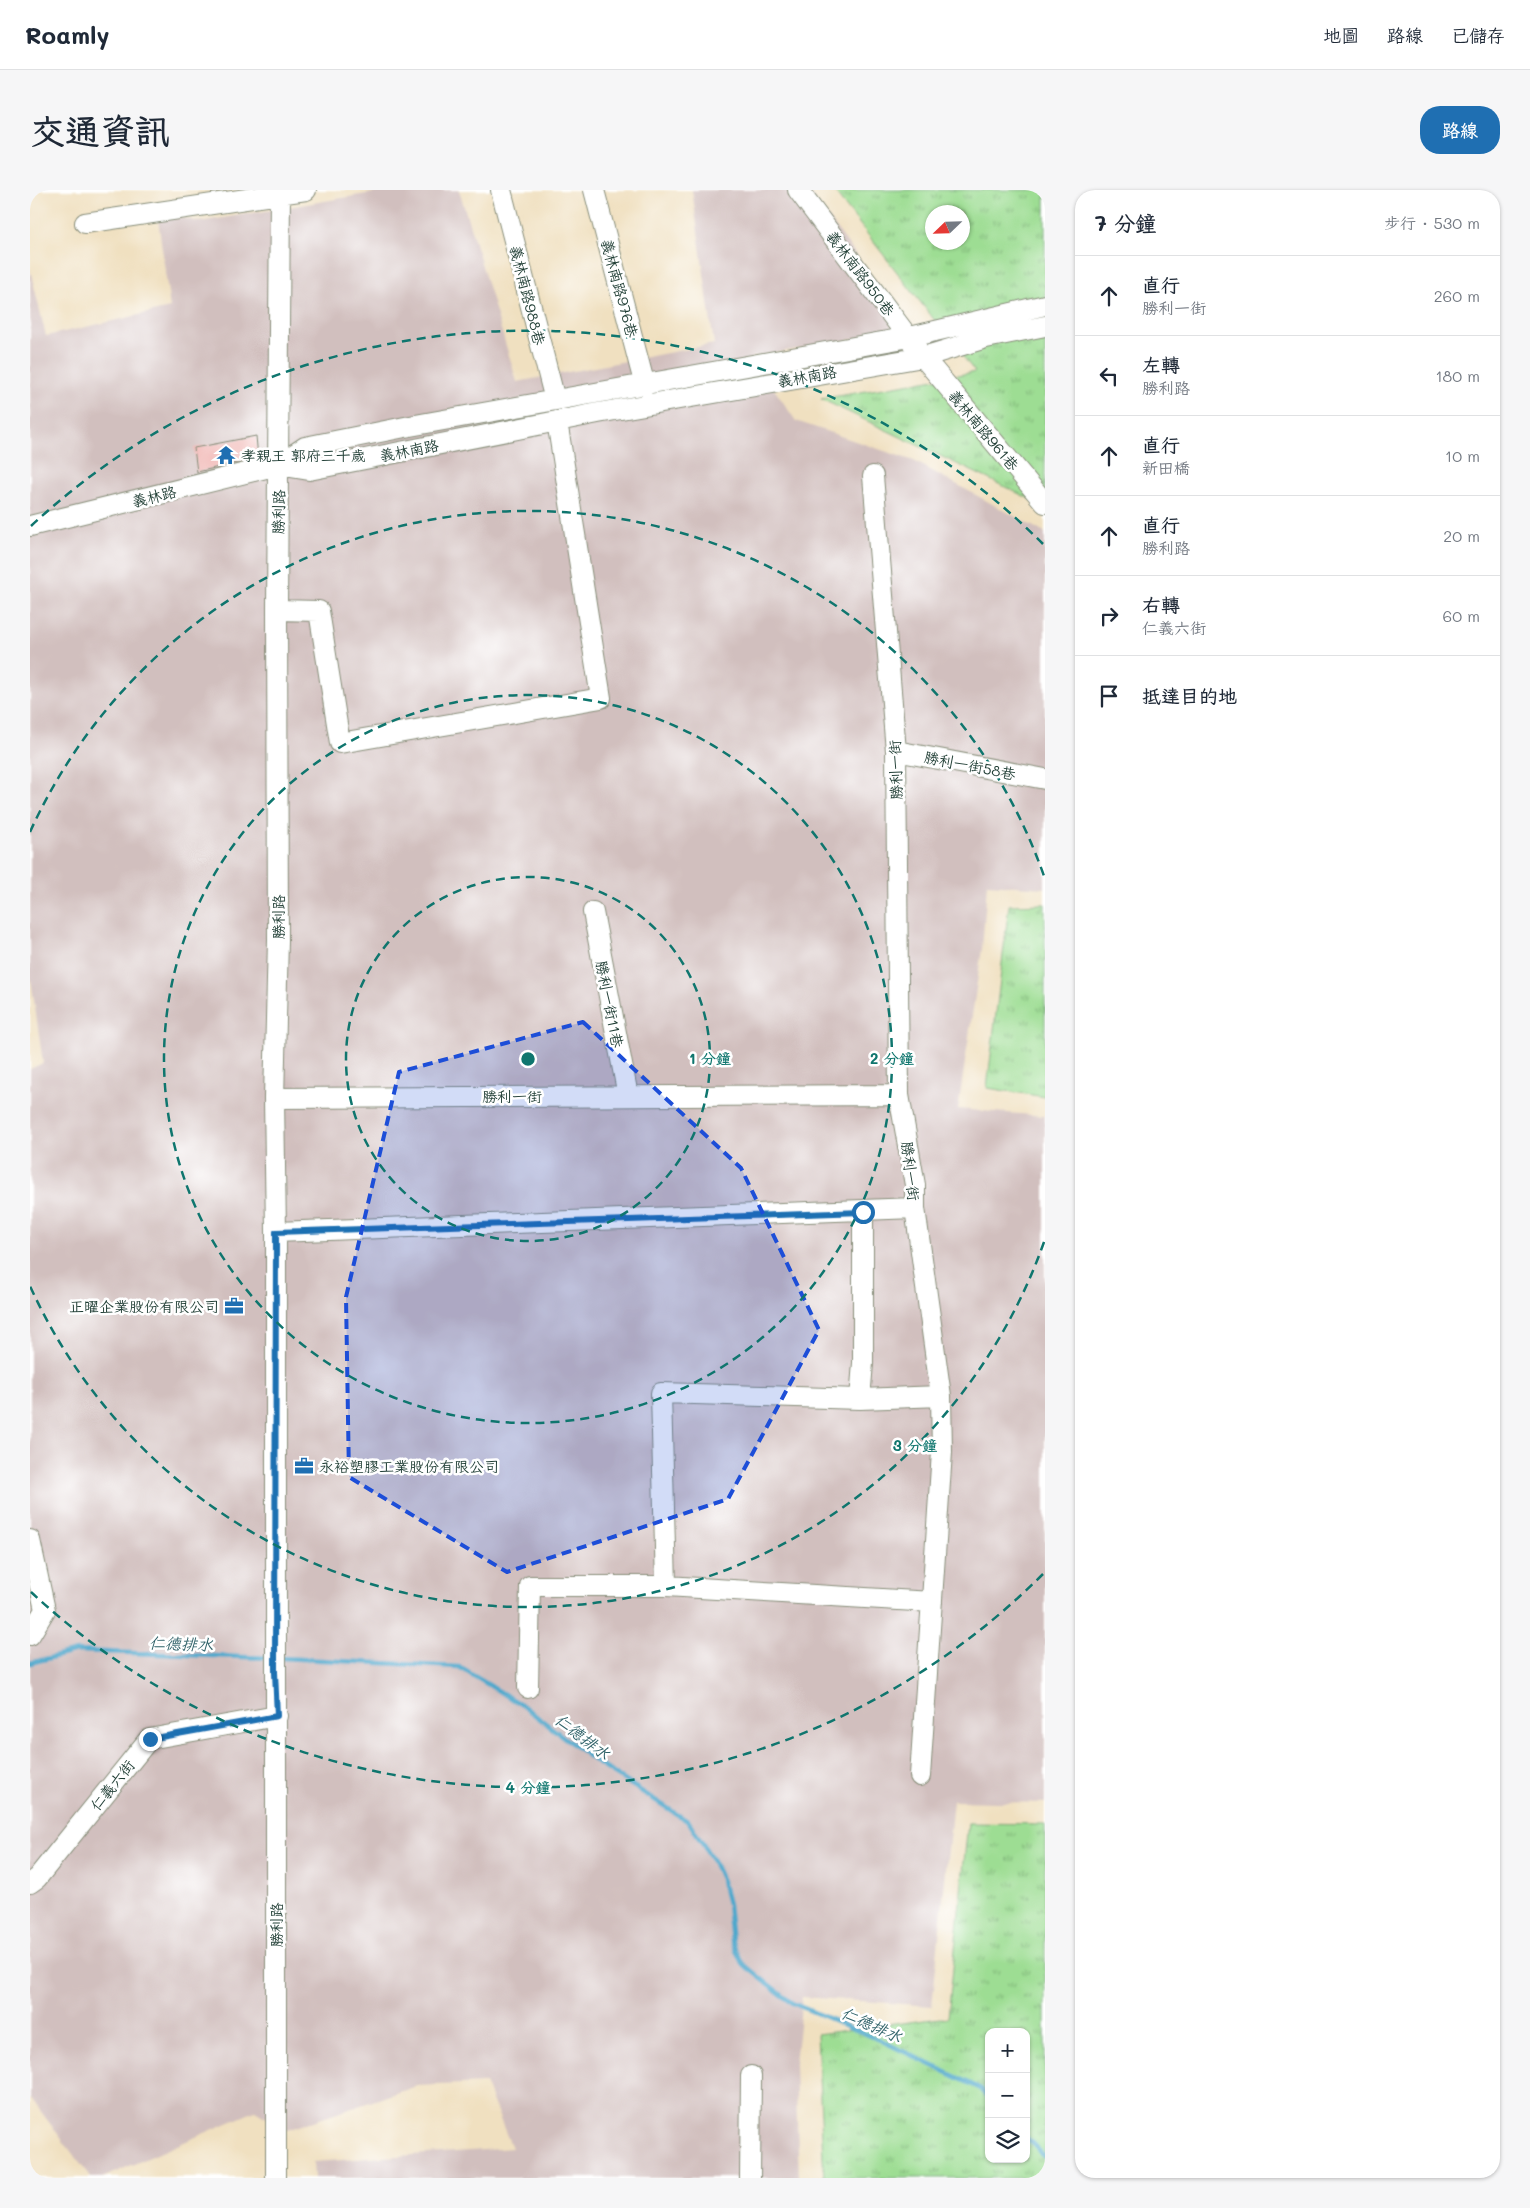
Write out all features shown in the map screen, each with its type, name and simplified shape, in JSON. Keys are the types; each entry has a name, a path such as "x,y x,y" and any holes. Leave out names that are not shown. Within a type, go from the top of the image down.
{"street":[{"path":"85,223 306,190"},
{"name":"義林南路988巷","path":"501,190 555,400"},
{"name":"義林南路976巷","path":"594,190 645,386"},
{"name":"義林南路950巷","path":"798,190 924,357"},
{"name":"勝利路","path":"276,2178 277,1716 275,1672 276,1232 274,1098 278,940 277,610 280,193"},
{"name":"義林南路","path":"278,465 305,447 555,400 645,386 910,338 1045,305"},
{"name":"義林南路","path":"278,465 309,470 557,421 924,357 986,338 1045,326"},
{"name":"義林南路961巷","path":"924,357 1045,503"},
{"path":"277,610 319,611 340,743 601,698 557,421"},
{"name":"義林路","path":"30,526 278,465"},
{"name":"勝利一街","path":"276,1232 863,1212 915,1208 915,1185 899,1095 896,751 873,476"},
{"name":"勝利一街58巷","path":"896,751 1045,779"},
{"name":"勝利一街11巷","path":"593,912 628,1096"},
{"name":"勝利一街","path":"274,1098 899,1095"},
{"path":"915,1208 941,1396 942,1452 920,1776"},
{"path":"860,1399 863,1364 861,1304 863,1212"},
{"path":"666,1586 661,1393 860,1399 941,1396"},
{"path":"30,1540 45,1610 30,1635"},
{"path":"528,1688 530,1586 666,1586 932,1602"},
{"name":"仁義六街","path":"30,1883 37,1878 150,1739 277,1716"},
{"path":"750,2178 751,2076"}],"highlighted area":[{"path":"583,1022 741,1168 819,1330 728,1499 507,1572 349,1477 346,1297 399,1072"}],"shaded area":[{"path":"390,190 459,190 517,382 714,344 692,190 808,190 911,329 752,357 796,421 914,461 1045,533 1045,888 987,884 982,949 958,1109 1045,1116 1045,1803 953,1801 932,2006 802,1997 795,2064 799,2178 314,2178 313,2162 512,2148 485,2083 417,2086 287,2130 255,2111 102,2178 91,2178 30,2097 30,1069 43,1063 30,972 30,269 46,336 170,308 157,211 199,222"}],"green space":[{"path":"833,190 1045,190 1045,506 821,399 975,372"},
{"path":"1045,904 1045,1097 987,1088 1009,905"},
{"path":"968,1823 1045,1824 1045,2178 824,2178 817,2034 948,2017"}],"building":[{"name":"孝親王 郭府三千歲","path":"256,436 258,458 197,472 194,448"}],"waterway":[{"name":"仁德排水","path":"30,1663 77,1651 272,1658"},
{"name":"仁德排水","path":"282,1658 459,1667 522,1705 596,1762 689,1822 712,1859 722,1881 728,1904 732,1941 742,1963 792,2003 880,2040 981,2089 985,2094"},
{"name":"仁德排水","path":"1030,2141 1045,2157"}],"place":[{"name":"孝親王 郭府三千歲","path":"226,455"},
{"name":"正曜企業股份有限公司","path":"234,1306"},
{"name":"永裕塑膠工業股份有限公司","path":"304,1466"}],"route":[{"path":"150,1739 277,1716 275,1672 276,1232 863,1212"}]}
